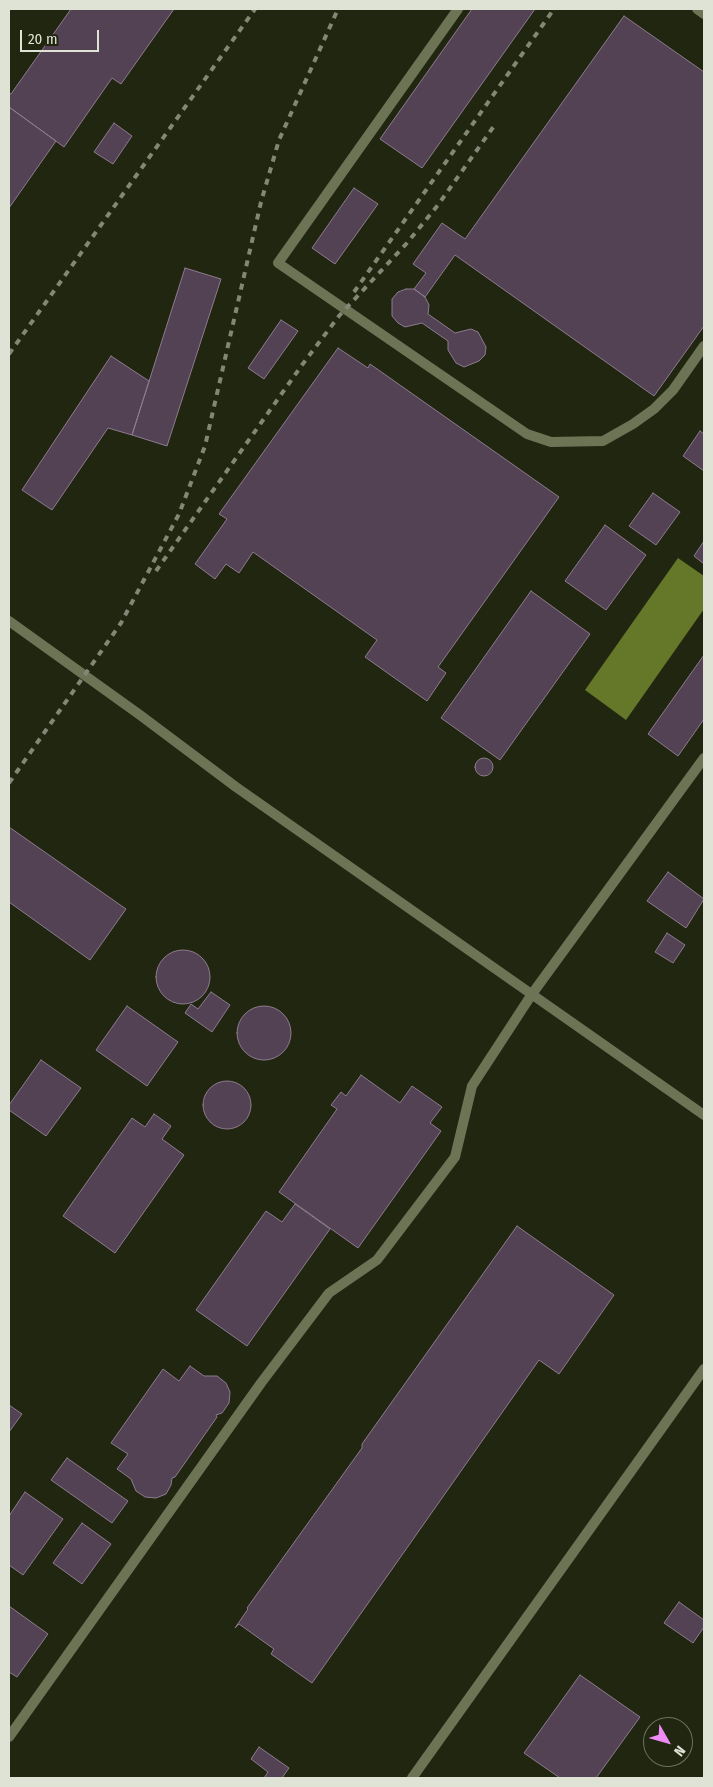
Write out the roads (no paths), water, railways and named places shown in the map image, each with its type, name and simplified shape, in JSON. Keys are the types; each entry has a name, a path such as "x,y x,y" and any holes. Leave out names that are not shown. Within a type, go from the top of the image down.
{"lane":[{"path":"458,9 278,263 527,434 551,442 603,441 633,424 654,409 673,390 704,346"},
{"path":"697,9 704,14"},
{"path":"9,621 243,792 704,1115"},
{"path":"9,1737 261,1383 330,1293 377,1260 455,1157 472,1086 532,994 704,758"},
{"path":"412,1778 704,1369"}],"railway":[{"path":"9,354 255,9"},
{"path":"9,783 121,623 179,514 205,446 261,202 279,140 338,9"},
{"path":"354,292 554,9"},
{"path":"156,571 339,316 407,243 438,205 494,126"}]}
